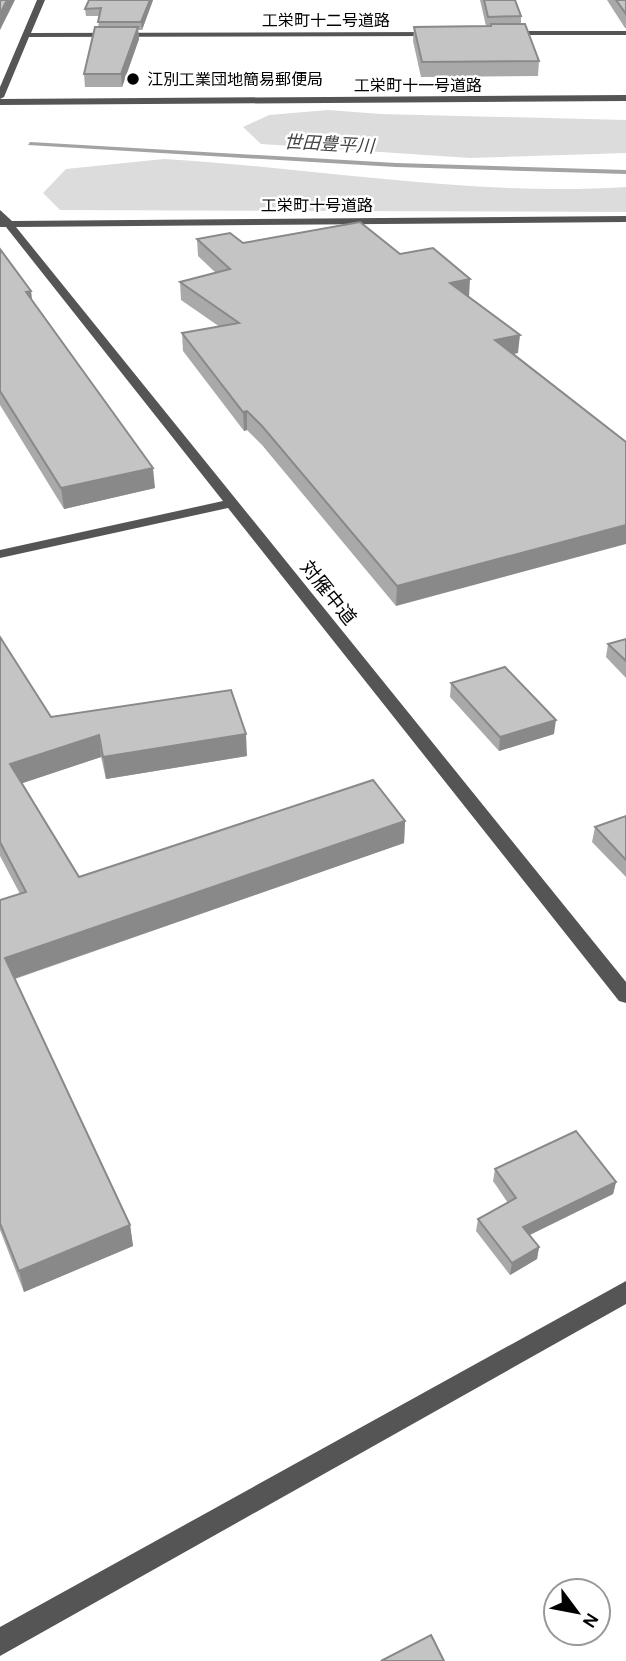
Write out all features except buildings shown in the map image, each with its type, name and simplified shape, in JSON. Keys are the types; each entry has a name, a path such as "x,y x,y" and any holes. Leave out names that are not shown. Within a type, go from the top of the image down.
{"street":[{"path":"0,100 41,0"},
{"name":"工栄町十二号道路","path":"26,35 445,33"},
{"path":"500,33 626,33"},
{"name":"工栄町十一号道路","path":"0,100 626,98"},
{"name":"工栄町十号道路","path":"3,220 626,219"},
{"name":"対雁中道","path":"3,220 626,996"},
{"path":"0,554 232,503"},
{"path":"0,1642 626,1292"}],"shaded area":[{"path":"328,110 381,114 626,120 626,153 470,158 261,144 243,127 269,115"},
{"path":"164,159 453,185 568,189 626,187 626,212 60,210 43,193 66,169"}],"waterway":[{"name":"世田豊平川","path":"30,144 396,165 626,172"}],"place":[{"name":"江別工業団地簡易郵便局","path":"133,79"}]}
